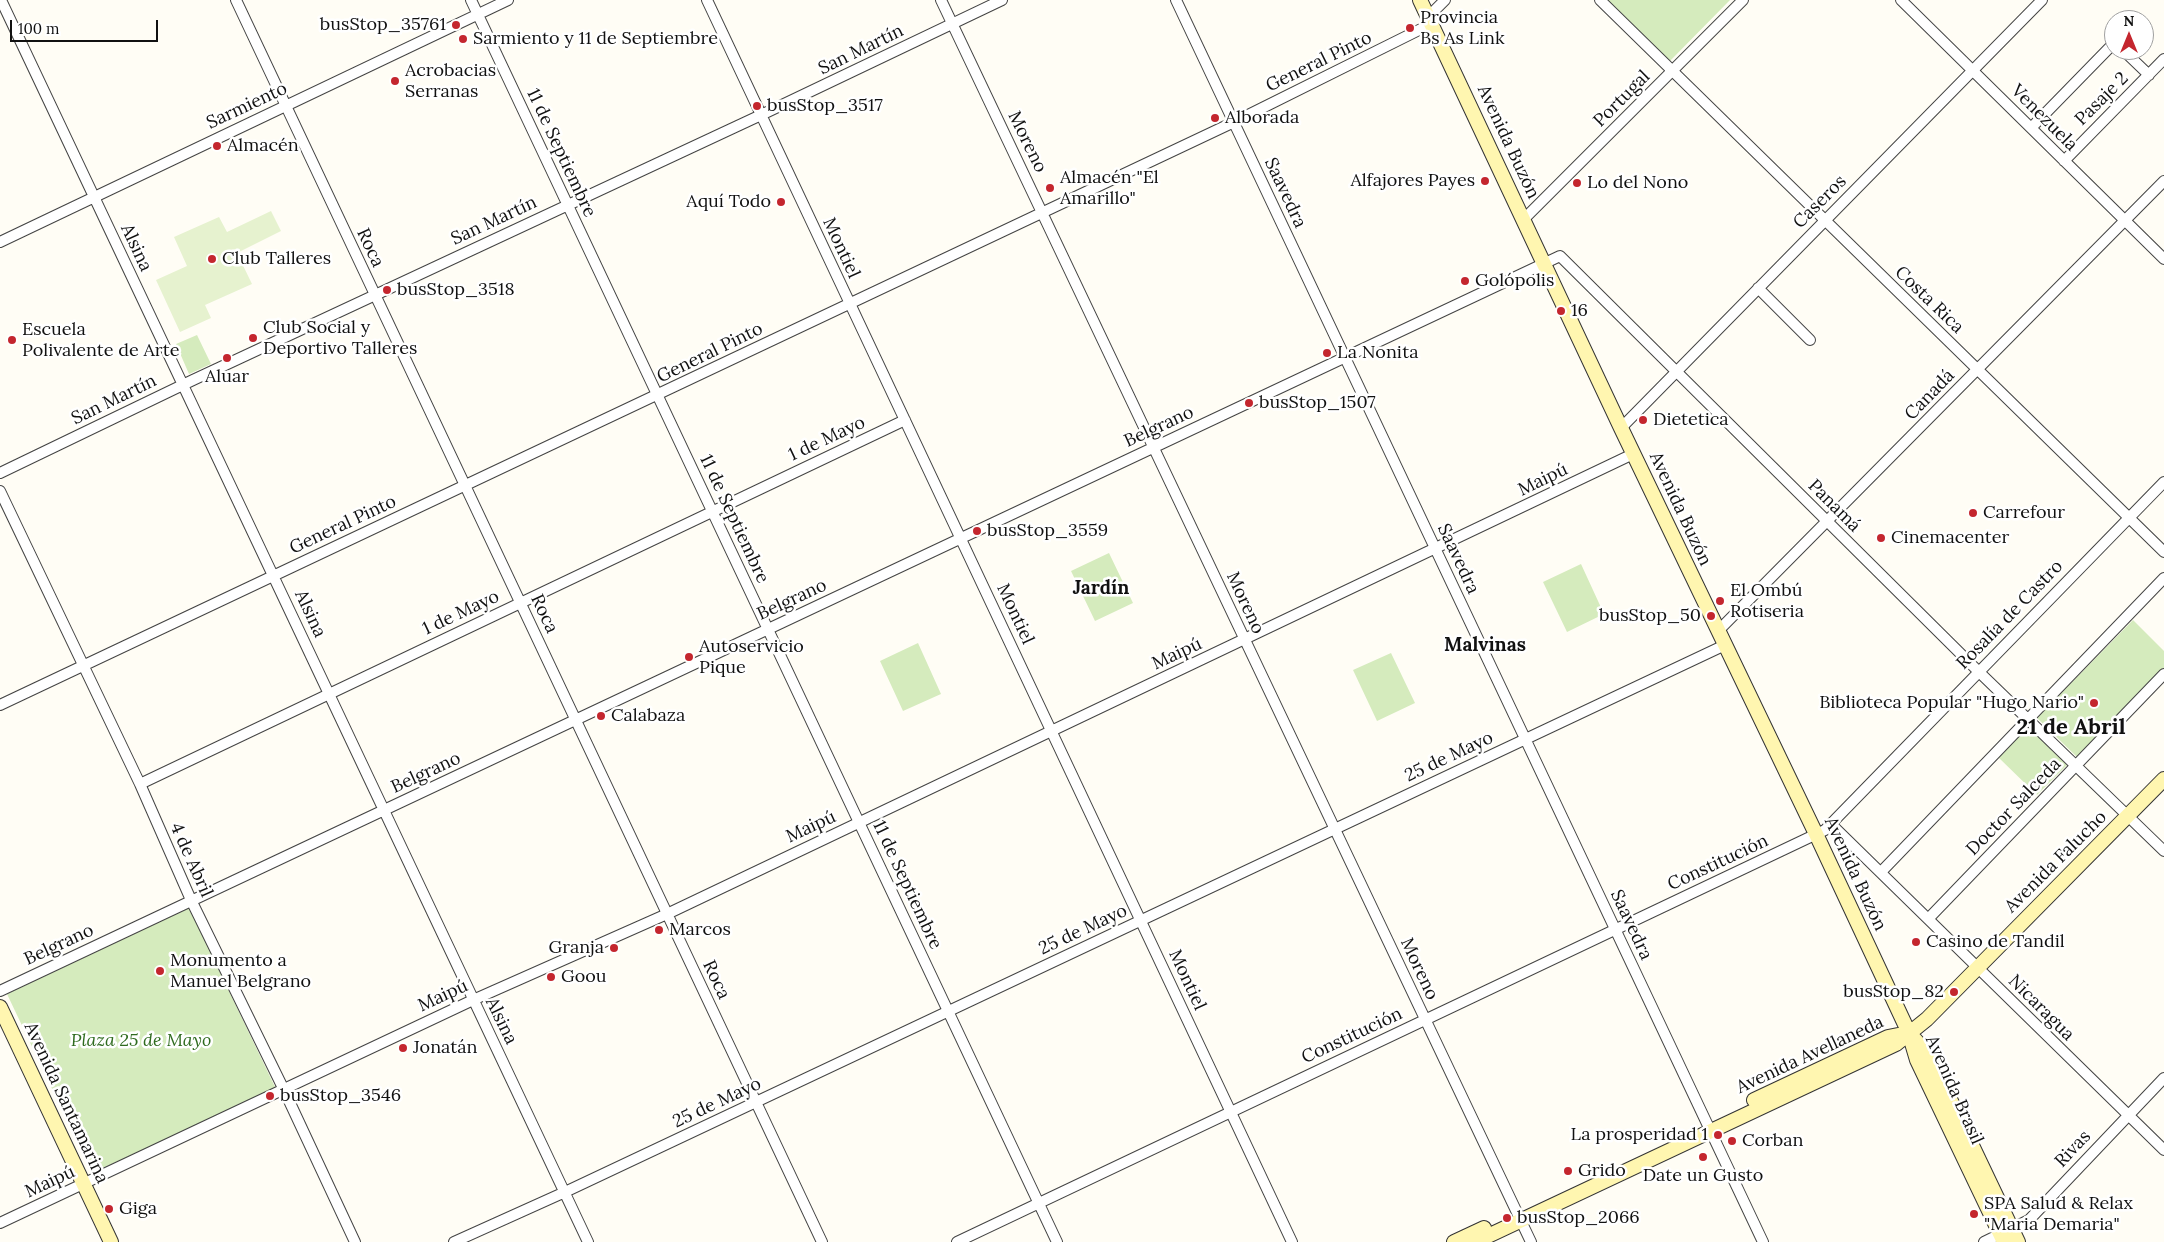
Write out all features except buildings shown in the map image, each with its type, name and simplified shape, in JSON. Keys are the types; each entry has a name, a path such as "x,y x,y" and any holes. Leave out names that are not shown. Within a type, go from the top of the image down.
{"main road":[{"name":"Avenida Buzón","path":"1420,0 1633,454 1909,1032"},
{"name":"Avenida Falucho","path":"1909,1032 1927,1019 2164,779"},
{"name":"Avenida Santamarina","path":"0,1007 111,1242"},
{"name":"Avenida Avellaneda","path":"1475,1242 1519,1217 1709,1127 1888,1037 1909,1032"},
{"name":"Avenida Brasil","path":"1909,1032 1917,1060 2005,1235 2018,1242"},
{"name":"Avenida Avellaneda","path":"1454,1242 1519,1217"}],"street":[{"name":"Roca","path":"236,0 374,296 822,1242"},
{"name":"11 de Septiembre","path":"471,0 1057,1242"},
{"name":"Sarmiento","path":"0,242 508,0"},
{"name":"Montiel","path":"707,0 1292,1242"},
{"name":"Moreno","path":"941,0 1530,1242"},
{"name":"San Martín","path":"0,473 182,385 761,115 1002,0"},
{"name":"Saavedra","path":"1176,0 1763,1242"},
{"name":"General Pinto","path":"0,705 1234,122 1430,21 1445,0"},
{"name":"Costa Rica","path":"1600,0 2164,552"},
{"name":"Portugal","path":"1523,220 1743,0"},
{"name":"Venezuela","path":"1901,0 2164,259"},
{"name":"Caseros","path":"1621,428 2042,0"},
{"name":"Alsina","path":"4,2 182,385 274,575 588,1242"},
{"path":"2031,128 2104,53"},
{"name":"Pasaje 2","path":"2064,161 2164,59"},
{"path":"2133,60 2149,75"},
{"name":"Canadá","path":"1718,630 1828,522 2164,181"},
{"name":"Panamá","path":"1544,264 1560,256 1978,671 2164,851"},
{"name":"Belgrano","path":"0,991 1544,264"},
{"path":"1758,288 1810,340"},
{"name":"1 de Mayo","path":"140,784 905,420"},
{"name":"Maipú","path":"0,1223 473,1000 667,914 1633,454"},
{"name":"Rosalía de Castro","path":"1816,834 1832,824 1978,671 2164,482"},
{"name":"4 de Abril","path":"0,490 140,784 191,900 284,1090 355,1242"},
{"path":"1880,872 2164,578"},
{"name":"25 de Mayo","path":"454,1242 565,1192 1725,645"},
{"name":"Doctor Salceda","path":"1929,918 2164,674"},
{"name":"Nicaragua","path":"1832,824 2127,1116 2164,1150"},
{"name":"Constitución","path":"957,1242 1816,834"},
{"name":"Rivas","path":"1984,1242 2005,1235 2029,1220 2164,1078"}],"green space":[{"path":"1608,0 1730,0 1670,61"},
{"path":"271,211 281,231 237,253 252,284 205,305 211,318 180,332 156,280 187,266 174,237 219,217 227,232"},
{"path":"197,335 211,364 189,374 176,344"},
{"path":"1109,553 1133,603 1095,621 1071,571"},
{"path":"1581,564 1604,614 1567,632 1543,582"},
{"path":"2133,620 2164,651 2164,669 2077,757 2037,718"},
{"path":"918,643 941,694 903,711 880,661"},
{"path":"1391,653 1415,703 1377,721 1353,670"},
{"path":"2028,727 2067,765 2037,795 1998,757"},
{"name":"Plaza 25 de Mayo","path":"189,908 276,1089 92,1173 7,994"}],"place":[{"name":"busStop_35761","path":"456,25"},
{"name":"Provincia Bs As Link","path":"1410,28"},
{"name":"Sarmiento y 11 de Septiembre","path":"463,39"},
{"name":"Acrobacias Serranas","path":"395,81"},
{"name":"busStop_3517","path":"757,106"},
{"name":"Alborada","path":"1215,118"},
{"name":"Almacén","path":"217,146"},
{"name":"Alfajores Payes","path":"1485,181"},
{"name":"Lo del Nono","path":"1577,183"},
{"name":"Almacén \"El Amarillo\"","path":"1050,188"},
{"name":"Aquí Todo","path":"781,202"},
{"name":"Club Talleres","path":"212,259"},
{"name":"Golópolis","path":"1465,281"},
{"name":"busStop_3518","path":"387,290"},
{"name":"16","path":"1561,311"},
{"name":"Club Social y Deportivo Talleres","path":"253,338"},
{"name":"Escuela Polivalente de Arte","path":"12,340"},
{"name":"La Nonita","path":"1327,353"},
{"name":"Aluar","path":"227,358"},
{"name":"busStop_1507","path":"1249,403"},
{"name":"Dietetica","path":"1643,420"},
{"name":"Carrefour","path":"1973,513"},
{"name":"busStop_3559","path":"977,531"},
{"name":"Cinemacenter","path":"1881,538"},
{"name":"El Ombú Rotiseria","path":"1720,601"},
{"name":"busStop_50","path":"1711,616"},
{"name":"Autoservicio Pique","path":"689,657"},
{"name":"Biblioteca Popular \"Hugo Nario\"","path":"2094,703"},
{"name":"Calabaza","path":"601,716"},
{"name":"Marcos","path":"659,930"},
{"name":"Casino de Tandil","path":"1916,942"},
{"name":"Granja","path":"614,948"},
{"name":"Monumento a Manuel Belgrano","path":"160,971"},
{"name":"Goou","path":"551,977"},
{"name":"busStop_82","path":"1954,992"},
{"name":"Jonatán","path":"403,1048"},
{"name":"busStop_3546","path":"270,1096"},
{"name":"La prosperidad 1","path":"1718,1135"},
{"name":"Corban","path":"1732,1141"},
{"name":"Date un Gusto","path":"1703,1157"},
{"name":"Grido","path":"1568,1171"},
{"name":"Giga","path":"109,1209"},
{"name":"SPA Salud & Relax \"Maria Demaria\"","path":"1974,1214"},
{"name":"busStop_2066","path":"1507,1218"}],"district":[{"name":"Jardín","path":"1101,589"},
{"name":"Malvinas","path":"1485,646"},
{"name":"21 de Abril","path":"2071,728"}]}
